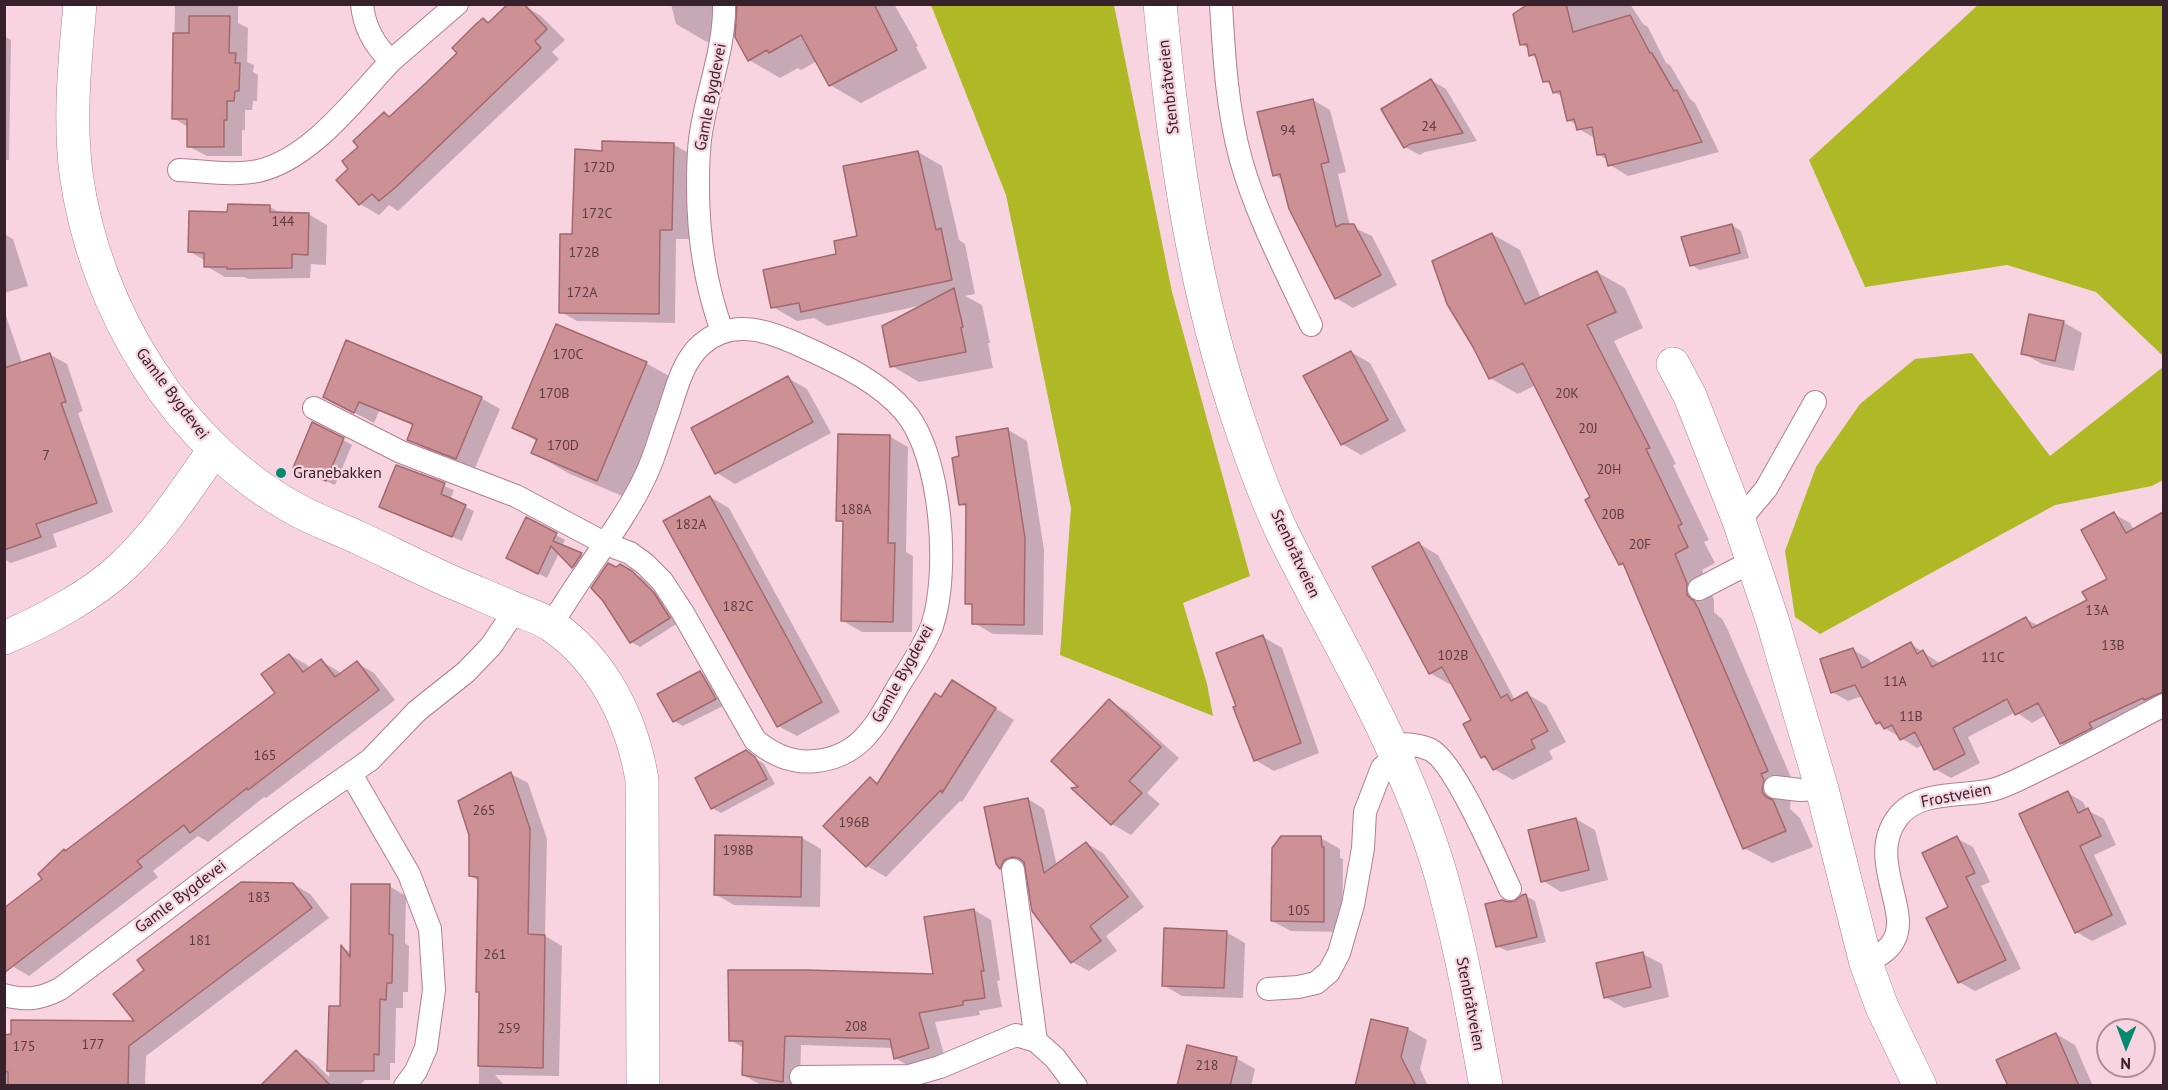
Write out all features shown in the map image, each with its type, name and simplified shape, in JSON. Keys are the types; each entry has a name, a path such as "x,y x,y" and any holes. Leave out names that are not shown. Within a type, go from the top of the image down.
{"street":[{"name":"Gamle Bygdevei","path":"80,4 73,139 81,205 89,239 112,300 148,368 173,402 214,450 256,484 300,511 551,625 599,672 622,711 638,755 642,780 643,1086"},
{"name":"Stenbråtveien","path":"1160,4 1179,173 1193,256 1223,370 1242,432 1282,532 1393,749 1419,812 1444,887 1461,958 1486,1086"},
{"path":"1673,364 1690,396 1753,561 1822,789 1866,963 1882,1007 1920,1086"},
{"path":"4,638 35,624 77,600 122,568 149,539 214,450"}],"lane":[{"path":"362,4 366,25 374,40 391,61"},
{"path":"180,170 228,173 255,171 278,165 299,153 321,135 391,61 457,4"},
{"name":"Gamle Bygdevei","path":"314,408 401,452 516,495 606,544 630,553 645,564 662,581 683,613 755,740 768,751 787,759 807,762 833,759 850,751 866,736 882,717 924,644 937,606 941,553 939,519 931,465 917,428 892,399 849,370 778,334 754,328 722,331 713,307 702,255 698,226 698,161 701,129 724,26 724,4"},
{"path":"1221,4 1227,88 1240,158 1265,226 1311,325"},
{"path":"551,625 606,544 646,475 681,375 690,357 702,344 722,331"},
{"path":"1739,521 1766,489 1815,402"},
{"path":"1700,589 1753,561"},
{"name":"Gamle Bygdevei","path":"4,995 18,999 30,999 43,997 60,989 294,813 370,760 417,711 466,672 490,646 516,609"},
{"name":"Frostveien","path":"1866,963 1884,952 1894,940 1898,928 1886,858 1888,834 1899,815 1916,803 2010,784 2163,705"},
{"path":"1268,989 1316,983 1329,972 1339,953 1353,905 1363,848 1365,812 1382,768 1393,749 1413,744 1432,751 1444,760 1486,833 1510,890"},
{"path":"351,774 410,874 430,929 434,990 426,1048 416,1071 405,1086"},
{"path":"1775,787 1800,790 1822,789"},
{"path":"1013,870 1036,1041"},
{"path":"801,1077 909,1076 940,1067 1016,1035 1036,1041 1055,1058 1076,1086"}],"shaded area":[{"path":"931,5 1114,5 1172,292 1250,576 1183,603 1207,684 1213,716 1060,655 1071,508 1006,195"},
{"path":"1978,5 2163,5 2163,356 2096,292 2007,265 1865,287 1809,160"},
{"path":"1972,353 2050,456 2163,367 2163,480 2152,486 2055,505 1820,634 1795,617 1785,551 1816,467 1860,404 1915,359"}],"building":[{"path":"508,4 524,4 547,29 535,41 541,48 397,186 379,201 372,194 359,205 336,180 348,169 342,161 358,147 353,141 384,112 389,117 427,82 457,53 452,48 476,24 483,18 488,23"},
{"path":"737,4 874,4 897,50 829,86 801,35 769,53 767,50 748,61 735,37"},
{"path":"1528,4 1566,4 1573,32 1630,15 1650,53 1674,91 1677,90 1702,142 1608,166 1605,154 1597,155 1592,127 1577,130 1574,119 1567,121 1560,91 1553,93 1549,81 1543,82 1535,54 1529,56 1527,44 1520,45 1513,14"},
{"path":"189,16 230,16 229,53 236,53 235,63 240,63 239,91 235,91 234,101 227,101 224,147 187,147 187,119 172,119 173,33 189,33"},
{"path":"1431,79 1463,133 1410,144 1404,148 1381,109"},
{"path":"1313,99 1329,162 1321,164 1336,227 1342,224 1354,224 1381,275 1335,299 1289,209 1280,174 1273,176 1257,112"},
{"path":"602,141 674,143 672,230 660,230 659,314 559,313 560,234 572,234 575,149 602,151"},
{"path":"918,151 936,230 941,228 952,280 801,312 799,303 771,308 763,270 836,254 834,241 857,236 843,166"},
{"path":"228,204 270,205 270,212 309,213 308,255 292,254 292,268 204,267 204,253 188,252 189,211 227,212"},
{"path":"1732,224 1740,253 1690,266 1681,237"},
{"path":"1492,233 1525,304 1597,271 1616,312 1587,325 1650,448 1646,449 1682,524 1678,526 1688,547 1675,554 1687,583 1687,595 1699,610 1768,771 1761,774 1764,780 1762,792 1773,800 1786,831 1743,849 1623,563 1619,565 1585,500 1590,497 1523,363 1489,379 1447,304 1432,261"},
{"path":"954,288 966,352 890,367 882,326"},
{"path":"2029,314 2064,321 2055,361 2021,354"},
{"path":"556,324 647,362 597,481 531,453 537,439 512,428"},
{"path":"346,340 482,397 456,459 407,440 413,424 359,402 354,413 323,397"},
{"path":"1351,351 1388,420 1341,445 1303,376"},
{"path":"50,353 66,402 61,403 97,503 36,524 41,537 4,550 4,368"},
{"path":"788,376 813,422 715,474 691,428"},
{"path":"312,422 344,438 326,481 293,468"},
{"path":"1008,428 1025,538 1024,625 972,624 972,604 965,604 966,504 959,505 952,458 959,456 956,437"},
{"path":"838,434 890,435 888,543 895,543 893,622 841,621 843,521 836,521"},
{"path":"396,465 445,483 441,494 466,505 452,537 379,507"},
{"path":"710,496 822,702 777,727 663,521"},
{"path":"2114,512 2126,533 2163,512 2163,692 2144,700 2143,698 2089,723 2092,728 2060,744 2038,703 2015,715 2007,699 1953,728 1965,754 1934,770 1915,732 1900,740 1892,725 1884,729 1880,722 1876,724 1855,685 1831,693 1820,659 1853,648 1862,668 1911,642 1917,654 1923,650 1932,667 2026,617 2032,628 2087,600 2082,592 2107,579 2081,530"},
{"path":"526,517 557,533 553,541 582,553 572,568 551,546 538,574 506,558"},
{"path":"1419,542 1501,698 1507,694 1511,701 1527,692 1548,731 1531,740 1535,748 1493,770 1485,756 1481,758 1463,724 1471,720 1442,667 1429,674 1372,567"},
{"path":"608,563 616,567 620,564 632,571 654,593 670,618 630,643 603,601 591,588"},
{"path":"1263,635 1301,743 1254,761 1233,707 1236,706 1216,653"},
{"path":"289,654 303,672 321,659 335,677 357,661 379,690 190,833 184,825 137,861 142,867 4,973 4,908 42,879 38,874 64,849 65,851 275,693 261,674"},
{"path":"700,671 716,699 673,722 657,694"},
{"path":"952,680 996,708 942,793 941,790 866,867 823,826 870,777 877,784 935,693 941,697"},
{"path":"1109,699 1161,747 1129,781 1142,793 1111,825 1071,788 1078,787 1051,761"},
{"path":"746,750 755,757 767,779 711,809 695,778"},
{"path":"511,772 530,829 528,934 545,935 543,1068 478,1066 479,992 476,992 478,877 469,876 469,835 458,801"},
{"path":"2068,791 2078,813 2088,808 2101,836 2080,846 2112,915 2075,933 2019,814"},
{"path":"1028,798 1044,873 1086,842 1128,897 1090,926 1101,941 1071,963 1032,911 1024,862 1012,857 1004,860 1000,869 996,864 984,807"},
{"path":"1576,818 1589,870 1541,882 1528,830"},
{"path":"715,835 802,837 801,897 714,895"},
{"path":"1281,836 1321,836 1322,847 1324,847 1324,922 1271,921 1272,848"},
{"path":"1957,836 1975,873 1966,877 2006,960 1958,983 1926,918 1948,907 1922,853"},
{"path":"241,882 293,883 312,908 129,1046 128,1086 8,1086 8,1072 4,1071 4,1035 11,1034 11,1020 134,1021 113,994 144,970 137,960"},
{"path":"351,884 390,884 389,934 393,935 392,983 387,983 386,1000 380,999 379,1055 374,1054 374,1071 327,1071 329,1006 340,1006 341,945 350,957"},
{"path":"1526,894 1537,937 1496,947 1485,904 1502,900 1515,901"},
{"path":"974,909 984,971 981,971 985,998 963,1001 963,1005 919,1013 929,1048 894,1059 890,1039 785,1036 783,1082 742,1075 743,1041 729,1041 728,970 933,974 924,917"},
{"path":"1164,928 1227,931 1224,988 1162,986"},
{"path":"1643,952 1651,987 1604,998 1596,963"},
{"path":"1371,1019 1408,1028 1401,1057 1416,1086 1355,1086"},
{"path":"2056,1033 2079,1086 2008,1086 1996,1060"},
{"path":"1187,1045 1237,1057 1230,1086 1177,1086"},
{"path":"296,1050 331,1086 260,1086"}],"place":[{"name":"Granebakken","path":"281,473"}]}
